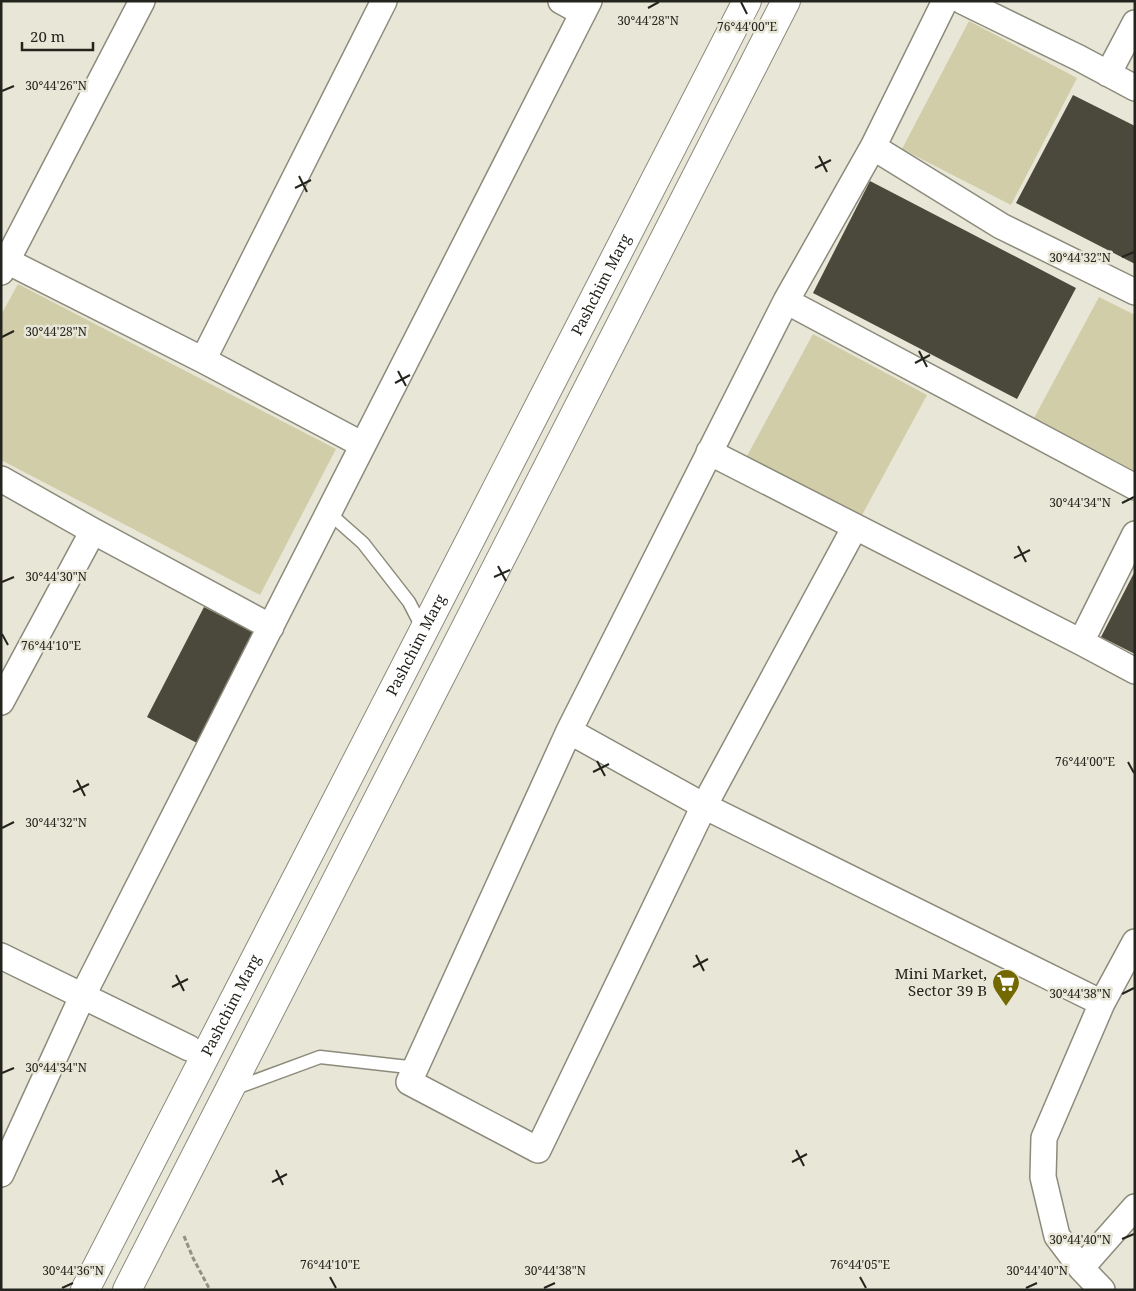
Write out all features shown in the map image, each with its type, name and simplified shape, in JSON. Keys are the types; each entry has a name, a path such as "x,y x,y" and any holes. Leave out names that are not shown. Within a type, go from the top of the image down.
{"main road":[{"name":"Pashchim Marg","path":"85,1290 747,1"},
{"path":"127,1290 786,1"}],"street":[{"path":"142,1 3,264 203,360 363,445"},
{"path":"203,360 384,1"},
{"path":"1,1174 82,997 586,7 561,1"},
{"path":"855,527 704,806 538,1150 409,1082 568,731 786,301 872,147 945,1"},
{"path":"962,1 1079,58 1135,88"},
{"path":"1108,74 1135,23"},
{"path":"872,147 1001,226 1135,292"},
{"path":"786,301 1135,487"},
{"path":"709,452 1135,671"},
{"path":"1,479 93,531 271,626"},
{"path":"1,702 93,531"},
{"path":"1081,642 1135,534"},
{"path":"568,731 704,806 1102,1003"},
{"path":"1102,1290 1081,1268 1058,1236 1043,1177 1044,1138 1102,1003 1135,942"},
{"path":"1,956 189,1048"},
{"path":"1081,1268 1135,1207"}],"lane":[{"path":"329,513 363,543 409,602 424,631"},
{"path":"228,1091 320,1057 416,1068"}],"path":[{"path":"171,1203 193,1258 210,1290"}],"shaded area":[{"path":"969,21 1077,78 1011,205 902,149"},
{"path":"18,284 336,449 260,595 1,460 1,315"},
{"path":"1099,297 1135,315 1135,471 1034,418"},
{"path":"813,334 927,395 861,517 747,456"}],"building":[{"path":"1073,95 1135,126 1135,264 1016,203"},
{"path":"870,181 1076,288 1017,399 813,293"},
{"path":"1135,571 1135,654 1101,637"},
{"path":"204,607 255,633 197,743 147,717"}],"place":[{"name":"Mini Market, Sector 39 B","path":"1006,1007"}]}
